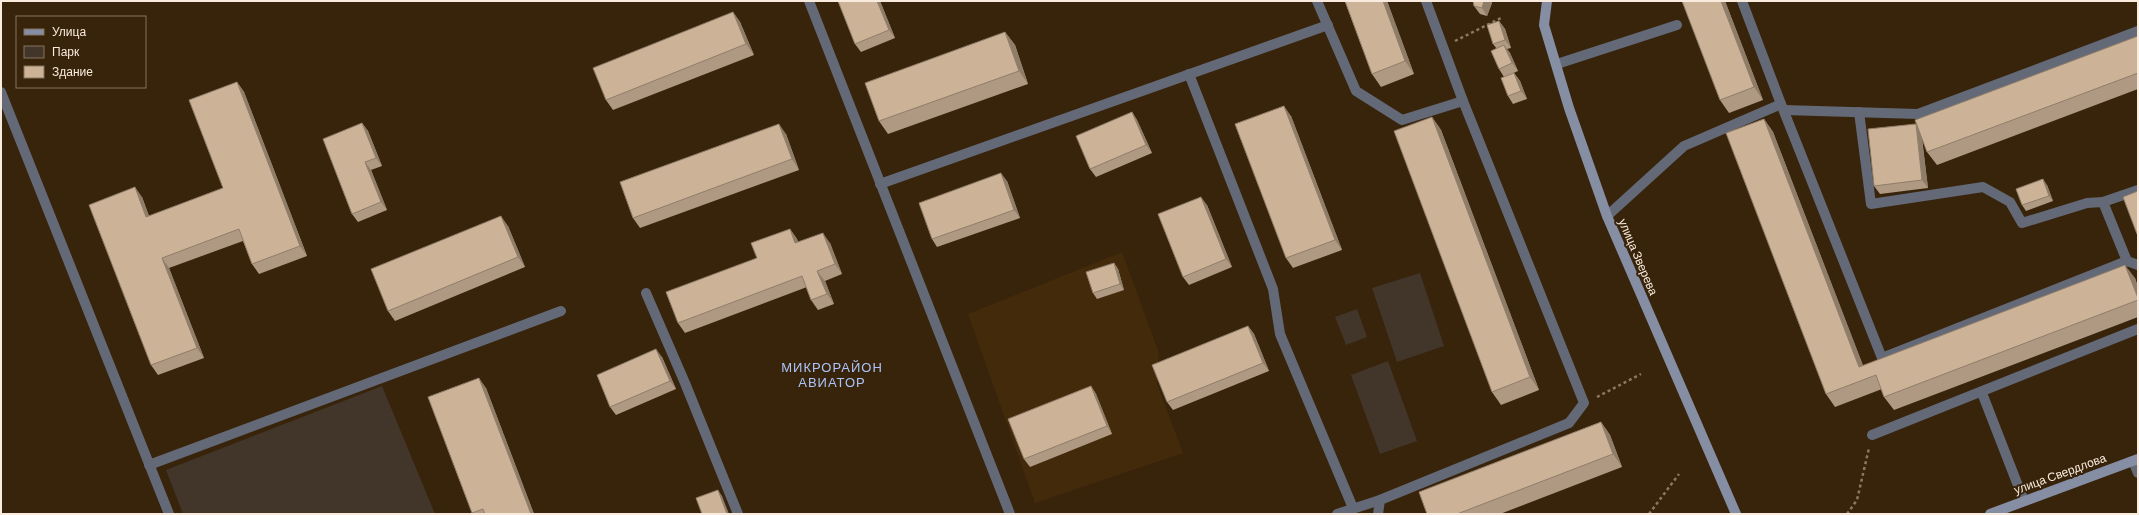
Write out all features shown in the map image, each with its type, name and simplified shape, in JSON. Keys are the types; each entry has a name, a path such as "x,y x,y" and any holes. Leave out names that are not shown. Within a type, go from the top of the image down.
{"main road":[{"name":"улица Зверева","path":"1547,1 1544,24 1569,108 1607,216 1736,514"},
{"name":"улица Свердлова","path":"1990,514 2136,460"}],"lane":[{"path":"809,1 880,184 902,235 1010,514"},
{"path":"1317,1 1356,90 1402,120 1463,101"},
{"path":"1338,514 1380,500 1569,423 1584,403 1463,101 1426,1"},
{"path":"1742,1 1782,107 1882,358 2127,261 2138,265"},
{"path":"880,184 1328,25"},
{"path":"1557,64 1677,25"},
{"path":"1607,216 1684,146 1782,107 1918,114 2138,30"},
{"path":"1189,74 1273,289 1280,334 1353,508"},
{"path":"1,92 169,514"},
{"path":"1859,112 1871,204 1983,186 2010,202 2022,223 2087,203 2104,202 2138,190"},
{"path":"2104,202 2127,261"},
{"path":"646,293 685,383 738,514"},
{"path":"149,465 561,311"},
{"path":"1872,435 1982,393 2138,329"},
{"path":"1982,393 2024,502"},
{"path":"2136,460 2138,473"},
{"path":"1378,514 1380,500"}],"path":[{"path":"1443,47 1501,18"},
{"path":"1584,403 1641,374"},
{"path":"1847,514 1857,500 1872,435"},
{"path":"1648,514 1678,474"}],"shaded area":[{"path":"1122,252 1159,353 1157,384 1183,453 1035,503 968,314"}],"green space":[{"path":"1420,273 1444,346 1397,362 1372,288"},
{"path":"1357,309 1367,337 1346,345 1335,317"},
{"path":"1388,361 1417,441 1380,454 1351,375"},
{"path":"382,386 435,514 183,514 166,470"}],"building":[{"path":"838,1 877,1 889,30 855,44"},
{"path":"1345,1 1383,1 1405,61 1372,74"},
{"path":"1473,1 1484,1 1482,8 1474,6"},
{"path":"1682,1 1721,1 1754,87 1720,100"},
{"path":"733,12 746,44 606,100 593,68"},
{"path":"1499,21 1505,40 1493,44 1487,25"},
{"path":"1005,32 1019,71 879,121 865,83"},
{"path":"2138,36 2138,73 1927,152 1915,120"},
{"path":"1504,45 1512,63 1499,69 1491,51"},
{"path":"1514,73 1521,91 1508,96 1501,78"},
{"path":"237,82 300,246 252,264 239,229 162,258 197,348 151,365 89,205 135,187 146,217 223,188 189,100"},
{"path":"1284,106 1335,240 1286,258 1235,124"},
{"path":"1132,112 1146,145 1090,169 1076,136"},
{"path":"1432,117 1530,377 1492,392 1394,131"},
{"path":"1764,119 1859,367 2125,265 2138,300 1884,397 1876,375 1826,394 1726,133"},
{"path":"362,123 376,158 365,162 381,202 352,214 323,139"},
{"path":"779,124 792,159 633,218 620,182"},
{"path":"1916,124 1922,180 1874,186 1868,129"},
{"path":"1001,173 1014,210 932,239 919,203"},
{"path":"2043,179 2049,196 2022,205 2016,189"},
{"path":"2138,191 2138,233 2137,234 2123,197"},
{"path":"1201,197 1226,259 1183,277 1158,214"},
{"path":"501,216 518,257 388,311 371,269"},
{"path":"790,229 795,243 823,233 835,264 817,271 827,294 811,300 802,276 678,323 666,292 757,258 751,243"},
{"path":"1114,263 1120,284 1093,293 1086,272"},
{"path":"1248,326 1263,363 1167,402 1152,365"},
{"path":"656,349 670,381 610,407 597,375"},
{"path":"479,378 531,514 485,514 483,509 472,513 428,397"},
{"path":"1091,386 1107,426 1024,459 1008,419"},
{"path":"1601,422 1613,454 1457,514 1427,514 1419,492"},
{"path":"718,490 727,514 702,514 696,498"}],"district":[{"name":"МИКРОРАЙОН АВИАТОР","path":"832,374"}]}
